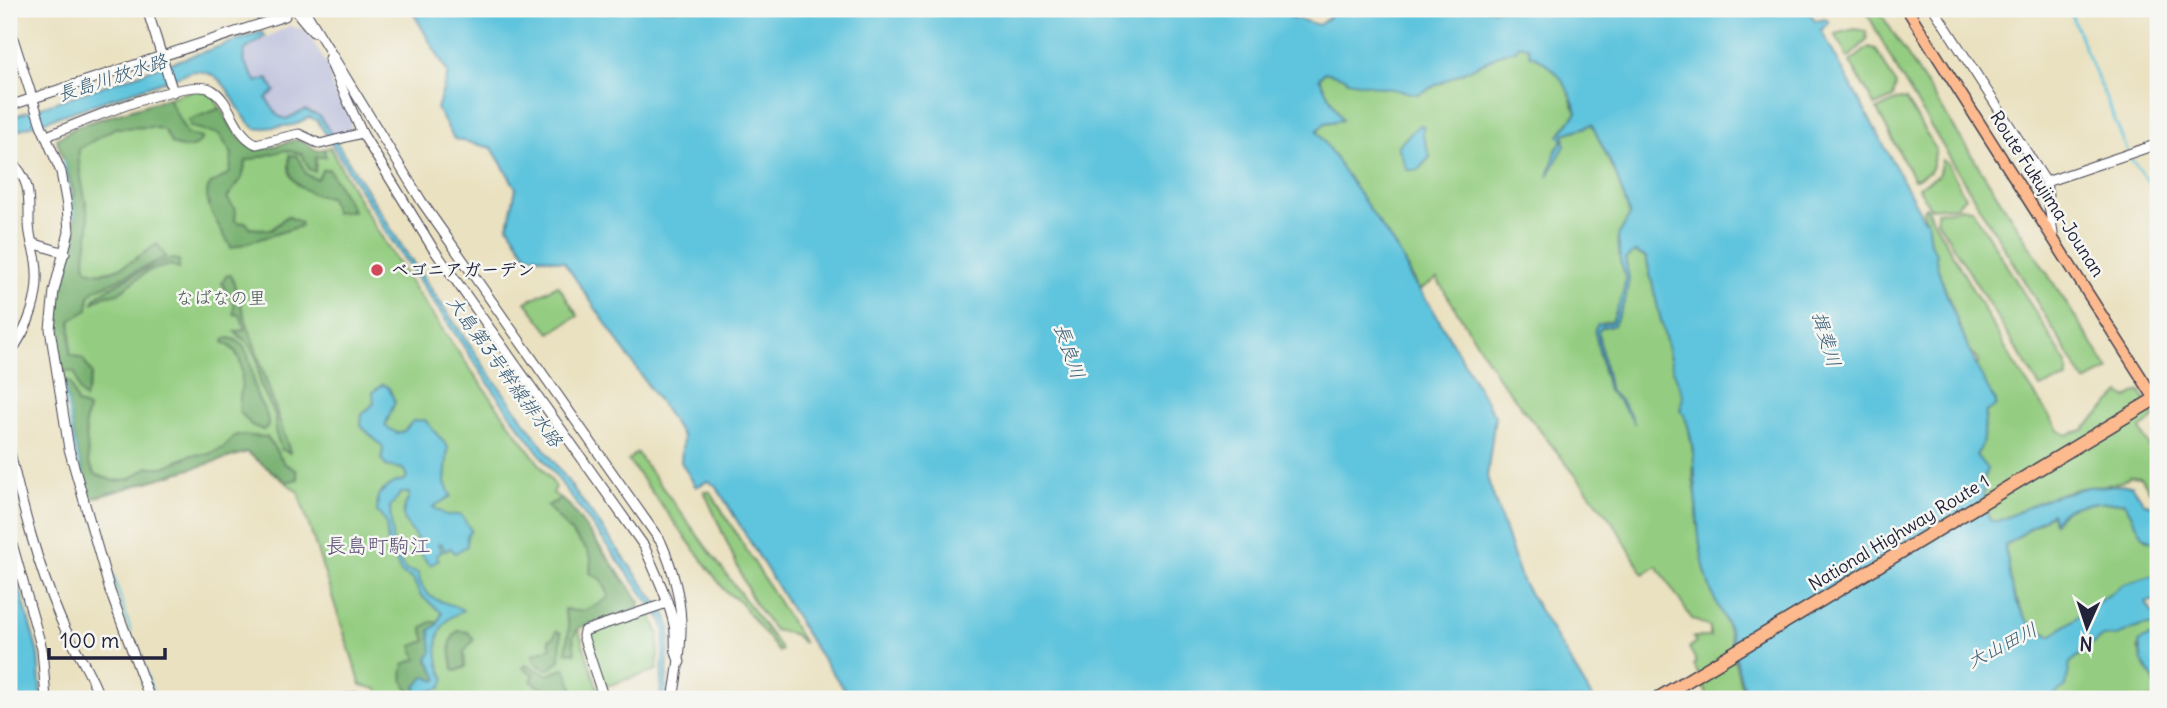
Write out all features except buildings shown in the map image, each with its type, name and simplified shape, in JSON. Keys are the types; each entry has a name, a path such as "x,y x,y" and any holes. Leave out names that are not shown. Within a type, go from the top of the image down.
{"highway":[{"name":"National Highway Route 1","path":"1657,699 1673,696 2157,400"}],"main road":[{"name":"Route Fukujima-Jounan","path":"1908,9 2157,400"}],"street":[{"path":"147,9 173,92"},
{"path":"9,106 33,101 285,16 281,9"},
{"path":"293,9 324,44 362,133 432,247 644,546 660,605 674,627 674,653 680,662"},
{"path":"304,9 422,202 661,542 677,580 680,598 680,662 673,699"},
{"path":"1934,9 2046,182 2053,234"},
{"path":"9,26 41,125 61,172 67,206 69,232 54,291 50,329 69,449 110,591 150,699"},
{"path":"47,136 134,103 198,85 216,92 242,133 256,144 299,134 316,144 326,143 362,133"},
{"path":"2046,182 2158,144"},
{"path":"9,159 29,186 29,225 36,265 35,300 26,329 9,354"},
{"path":"32,243 65,253"},
{"path":"9,448 10,464 32,539 60,619 84,659 100,699"},
{"path":"9,534 42,649 46,699"},
{"path":"604,699 583,636 584,631 660,605"},
{"path":"342,699 357,696 371,699"}],"shaded area":[{"path":"289,26 306,30 330,70 332,87 352,121 349,132 334,138 313,111 305,110 286,119 278,116 266,98 275,90 267,78 256,82 243,60 249,46"}],"green space":[{"path":"1865,9 1878,9 2109,370 2085,382 1900,75"},
{"path":"1855,29 1866,31 1867,40 1848,58 1835,34"},
{"path":"1519,45 1529,47 1534,56 1554,67 1577,112 1561,132 1563,140 1556,150 1553,167 1565,140 1564,134 1592,125 1615,172 1630,215 1618,236 1620,261 1626,277 1622,298 1612,322 1603,323 1595,332 1603,372 1607,379 1598,332 1602,327 1614,325 1625,300 1629,278 1625,259 1635,252 1646,257 1672,367 1683,395 1694,459 1693,479 1699,511 1697,523 1709,579 1729,631 1740,683 1748,699 1709,699 1694,665 1697,662 1689,648 1696,642 1693,637 1710,637 1710,627 1692,619 1657,566 1643,574 1615,525 1500,380 1437,279 1419,290 1402,257 1317,132 1325,123 1342,120 1319,78 1325,72 1418,94","holes":["1419,125 1423,126 1422,133 1430,157 1418,170 1407,170 1400,144 1408,140"]},
{"path":"1869,47 1876,49 1896,85 1893,98 1875,106 1850,62"},
{"name":"なばなの里","path":"194,90 212,93 233,131 248,145 268,148 301,140 317,151 330,147 408,279 556,487 553,493 569,505 640,602 638,608 578,628 601,699 381,699 377,689 361,685 298,492 247,452 90,499 75,445 57,337 59,299 76,240 73,191 57,139 78,126"},
{"path":"168,98 187,134 202,138 196,145 185,147 172,144 164,130 153,127 115,128 79,149 89,226 85,254 87,270 115,270 157,244 166,257 95,290 89,296 88,310 71,320 70,354 83,359 92,374 85,399 79,391 75,373 62,369 57,337 59,299 76,240 73,191 57,139 78,126"},
{"path":"1900,99 1906,100 1936,150 1930,172 1914,180 1877,110"},
{"path":"221,108 239,137 251,147 268,148 301,140 317,151 324,149 326,157 316,157 315,172 309,169 302,154 285,150 246,161 242,178 227,198 236,211 235,220 239,223 246,222 250,228 271,230 287,216 300,222 301,226 231,248 213,216 207,197 212,183 230,172 232,154 219,134 191,127 188,120"},
{"path":"289,155 297,156 306,173 313,178 318,179 322,170 329,169 353,211 335,213 330,197 317,195 298,185 290,173"},
{"path":"1942,160 1948,164 1965,197 1957,206 1930,208 1918,187 1938,176"},
{"path":"1926,207 2015,365 2059,431 2067,435 2083,430 2120,393 2127,398 2140,391 2155,418 2140,429 2158,463 2158,498 2155,498 2140,477 2130,476 2116,483 2065,492 1999,521 1991,521 1985,507 1982,472 1976,455 1982,446 1986,412 1995,406 1977,367 1978,361 1967,346 1934,260 1923,209"},
{"path":"1972,209 2067,364 2067,379 2040,387 1937,220 1937,212"},
{"path":"172,259 179,260 179,269 171,265 148,271 118,293 104,296 93,303 114,285"},
{"path":"231,275 290,453 281,449 275,431 275,415 260,384 257,359 247,342 235,332 245,329 240,315 234,314 234,304 222,283 226,276"},
{"path":"558,285 578,316 550,333 526,302"},
{"path":"226,338 242,344 246,351 257,396 267,417 268,426 263,430 251,425 239,411 241,363 232,348 223,342"},
{"path":"64,380 70,383 77,403 88,408 85,424 89,463 95,474 114,481 130,479 148,467 164,467 191,455 209,454 223,448 236,435 267,437 285,464 296,470 298,479 286,482 247,452 90,499 75,445"},
{"path":"637,453 782,650 779,652 739,601 726,592 628,460"},
{"path":"704,491 710,492 716,501 804,643 793,634 774,630 753,601"},
{"path":"560,499 569,505 640,602 638,608 578,628 573,638 575,653 566,652 569,627 564,609 584,610 609,596 602,580 590,573 591,558 587,550 547,506"},
{"path":"2124,502 2147,540 2158,539 2158,574 2124,585 2051,636 2029,624 2012,589 2005,546 2053,513 2054,524 2058,516 2074,506"},
{"path":"651,613 659,636 657,670 603,687 588,639 591,633"},
{"path":"431,622 439,622 430,633 432,652 428,660 438,678 435,681 425,676 416,687 417,694 413,695 403,681 404,664 417,659 412,646 426,641 422,628"},
{"path":"2144,625 2158,626 2158,637 2148,637 2138,647 2156,685 2158,699 2053,699 2070,663 2078,654 2101,637"},
{"path":"458,631 468,632 474,639 464,652 465,667 456,671 453,669 450,644"},
{"path":"556,631 561,633 560,660 550,669 544,668 536,663 533,654 551,648 549,639 554,637"},
{"path":"526,665 548,675 565,668 577,699 546,699 546,691 531,681 534,675 523,668"}],"water":[{"path":"411,9 1292,9 1291,17 1319,25 1329,17 1330,9 1807,9 1815,20 1825,18 1829,22 1821,30 1924,219 1927,218 1930,243 1936,253 1950,302 1981,375 1996,401 1996,406 1986,412 1982,446 1976,455 1987,469 1984,496 1991,521 1999,521 2047,498 2087,487 2132,485 2144,503 2158,508 2158,539 2152,541 2143,536 2124,502 2105,502 2074,507 2058,516 2054,524 2052,513 2005,546 2012,588 2025,618 2032,626 2051,636 2124,584 2158,574 2158,599 2146,603 2153,614 2158,613 2158,626 2144,625 2117,636 2101,637 2070,663 2066,686 2053,695 2053,699 1748,699 1739,674 1730,632 1711,590 1703,562 1693,449 1681,410 1683,395 1672,367 1646,257 1635,252 1625,259 1629,278 1625,300 1614,325 1602,327 1598,332 1610,392 1622,402 1635,424 1619,401 1608,391 1595,332 1597,325 1612,322 1622,297 1626,277 1620,261 1618,236 1630,215 1615,172 1592,125 1564,134 1565,145 1548,176 1556,151 1563,140 1559,136 1577,112 1565,85 1554,71 1530,54 1528,47 1519,45 1516,50 1505,52 1418,94 1347,81 1347,78 1325,72 1319,78 1342,120 1325,123 1317,131 1402,257 1411,279 1431,306 1495,416 1487,477 1522,581 1593,699 851,699 811,642 716,486 708,481 696,487 681,462 683,437 564,262 526,254 508,226 516,188 492,148 454,139 437,109 448,73"},
{"path":"262,32 265,36 245,50 243,60 257,82 267,78 275,91 266,98 278,116 286,119 305,110 320,116 405,251 484,366 667,617 670,630 665,699 660,699 665,632 662,620 500,400 388,235 317,120 309,117 294,125 256,129 247,121 224,84 216,77 193,71 9,133 9,118"},
{"path":"1419,125 1424,127 1422,133 1430,157 1418,170 1407,170 1398,146"},
{"path":"383,384 389,388 395,402 385,426 397,433 404,431 413,421 425,420 448,447 445,482 451,496 433,507 446,515 461,515 471,530 467,536 467,546 455,553 451,548 445,551 441,543 438,544 442,552 436,555 439,560 430,565 404,518 409,493 401,493 390,507 393,549 405,570 418,573 425,591 430,596 463,610 450,618 440,631 437,648 439,665 445,679 441,688 417,694 416,687 425,676 435,681 438,679 428,658 432,652 430,630 437,625 442,613 420,595 413,579 401,573 388,544 386,522 377,512 378,495 393,483 405,480 407,476 403,469 386,466 382,459 383,447 361,426 362,415 374,403 373,392"},
{"path":"9,548 38,654 41,699 17,699 9,652"},
{"path":"2148,637 2158,637 2158,687 2142,661 2139,642"}],"waterway":[{"path":"253,9 259,17"},
{"path":"2069,9 2128,152"},
{"path":"2131,159 2158,193"},
{"path":"63,161 75,217"},
{"path":"60,365 57,337 58,299 75,234"},
{"path":"63,380 74,445 89,499"},
{"path":"93,511 131,632"},
{"path":"135,641 155,699"}],"place":[{"name":"ベゴニアガーデン","path":"377,270"}],"district":[{"name":"長島町駒江","path":"378,546"}],"water label":[{"name":"長島川放水路","path":"112,77"},
{"name":"揖斐川","path":"1827,339"},
{"name":"長良川","path":"1070,351"},
{"name":"大島第3号幹線排水路","path":"505,371"},
{"name":"大山田川","path":"2002,645"}]}
